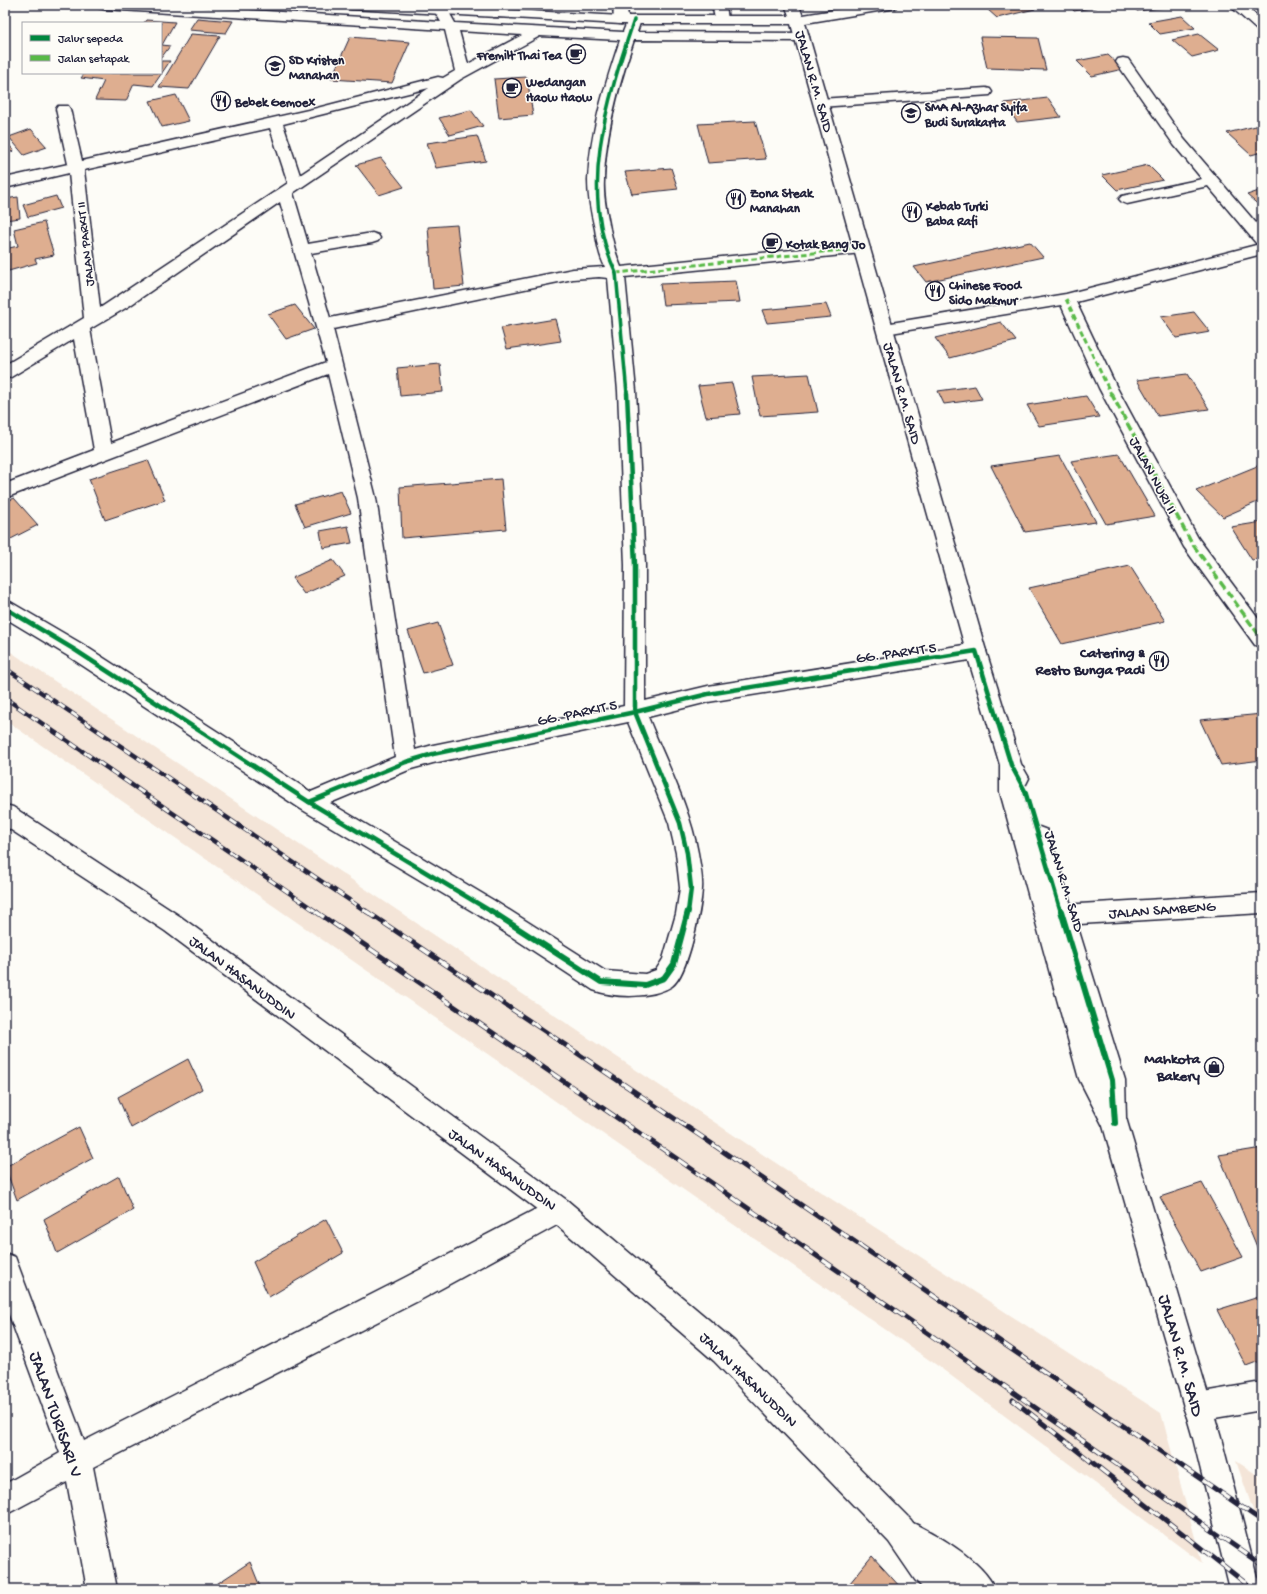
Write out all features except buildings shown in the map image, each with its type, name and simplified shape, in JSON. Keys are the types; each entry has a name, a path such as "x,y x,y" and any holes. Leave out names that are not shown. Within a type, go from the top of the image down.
{"street":[{"path":"104,5 229,9 538,32 722,20 890,5"},
{"path":"351,5 499,9 628,25 802,37"},
{"path":"5,608 75,650 309,802 485,908 601,982 645,985 664,978 674,964 688,914 691,888 687,853 680,823 635,712 635,565 627,391 616,273 608,256 604,241 597,202 596,181 598,157 612,86 628,25 620,5"},
{"path":"719,5 722,20"},
{"path":"1236,5 1262,27"},
{"path":"440,8 458,45 459,75"},
{"name":"JALAN R.M. SAID","path":"795,13 886,329 976,651 1011,765 1025,791 1112,1080 1114,1123"},
{"path":"5,373 87,324 459,75 565,17"},
{"path":"1124,62 1179,142 1262,240"},
{"path":"5,183 275,122 387,95 459,75"},
{"name":"JALAN PARKIT II","path":"63,109 76,166 87,324 104,453"},
{"path":"275,122 291,187 302,250 335,365 367,498 406,762"},
{"path":"1127,199 1212,181"},
{"path":"302,250 372,238"},
{"path":"324,325 586,272 616,273 862,248"},
{"path":"886,329 1066,298 1262,249"},
{"name":"JALAN NURI II","path":"1066,298 1108,388 1191,542 1262,639"},
{"path":"5,491 335,365"},
{"name":"GG. PARKIT 5","path":"309,802 406,762 447,751 635,712 708,694 976,651"},
{"name":"JALAN R.M. SAID","path":"1011,765 1011,792 1092,1079 1114,1123 1196,1407 1207,1438 1245,1589"},
{"name":"JALAN HASANUDDIN","path":"5,814 173,924 558,1210 724,1350 900,1531 926,1569 946,1589"},
{"name":"JALAN SAMBENG","path":"1063,915 1262,903"},
{"path":"5,1500 77,1460 414,1288 558,1210"},
{"name":"JALAN TURISARI V","path":"5,1267 77,1460 102,1589"},
{"path":"1196,1407 1262,1396"},
{"path":"900,1531 938,1552 980,1589"}],"lane":[{"path":"820,103 986,92"}],"shaded area":[{"path":"5,648 756,1150 1161,1413 1202,1563 938,1366 5,720"},
{"path":"1236,1461 1262,1478 1262,1536"}],"railway":[{"path":"5,668 367,912"},
{"path":"5,698 317,912"},
{"path":"315,911 683,1163 1262,1565"},
{"path":"366,911 702,1137 1262,1521"},
{"path":"1013,1400 1253,1589"}],"marked path":[{"path":"616,273 862,248"},
{"path":"1066,299 1108,388 1191,542 1262,639"}],"cycle path":[{"path":"5,608 75,650 309,802 485,907 601,982 645,985 664,978 674,964 688,914 691,888 687,853 680,823 635,712 635,565 627,391 616,273 608,256 597,202 596,181 598,157 612,85 634,20"},
{"path":"309,802 406,762 433,754 635,712 708,694 976,651 1011,765 1025,791 1112,1080 1115,1123"}],"place":[{"name":"Fremilt Thai Tea","path":"576,54"},
{"name":"SD Kristen Manahan","path":"275,66"},
{"name":"Wedangan Haow Haow","path":"512,88"},
{"name":"Bebek Gemoex","path":"221,101"},
{"name":"SMA Al-Azhar Syifa Budi Surakarta","path":"911,113"},
{"name":"Zona Steak Manahan","path":"736,199"},
{"name":"Kebab Turki Baba Rafi","path":"912,212"},
{"name":"Kotak Bang Jo","path":"772,243"},
{"name":"Chinese Food Sido Makmur","path":"935,291"},
{"name":"Catering & Resto Bunga Padi","path":"1159,661"},
{"name":"Mahkota Bakery","path":"1214,1067"}]}
